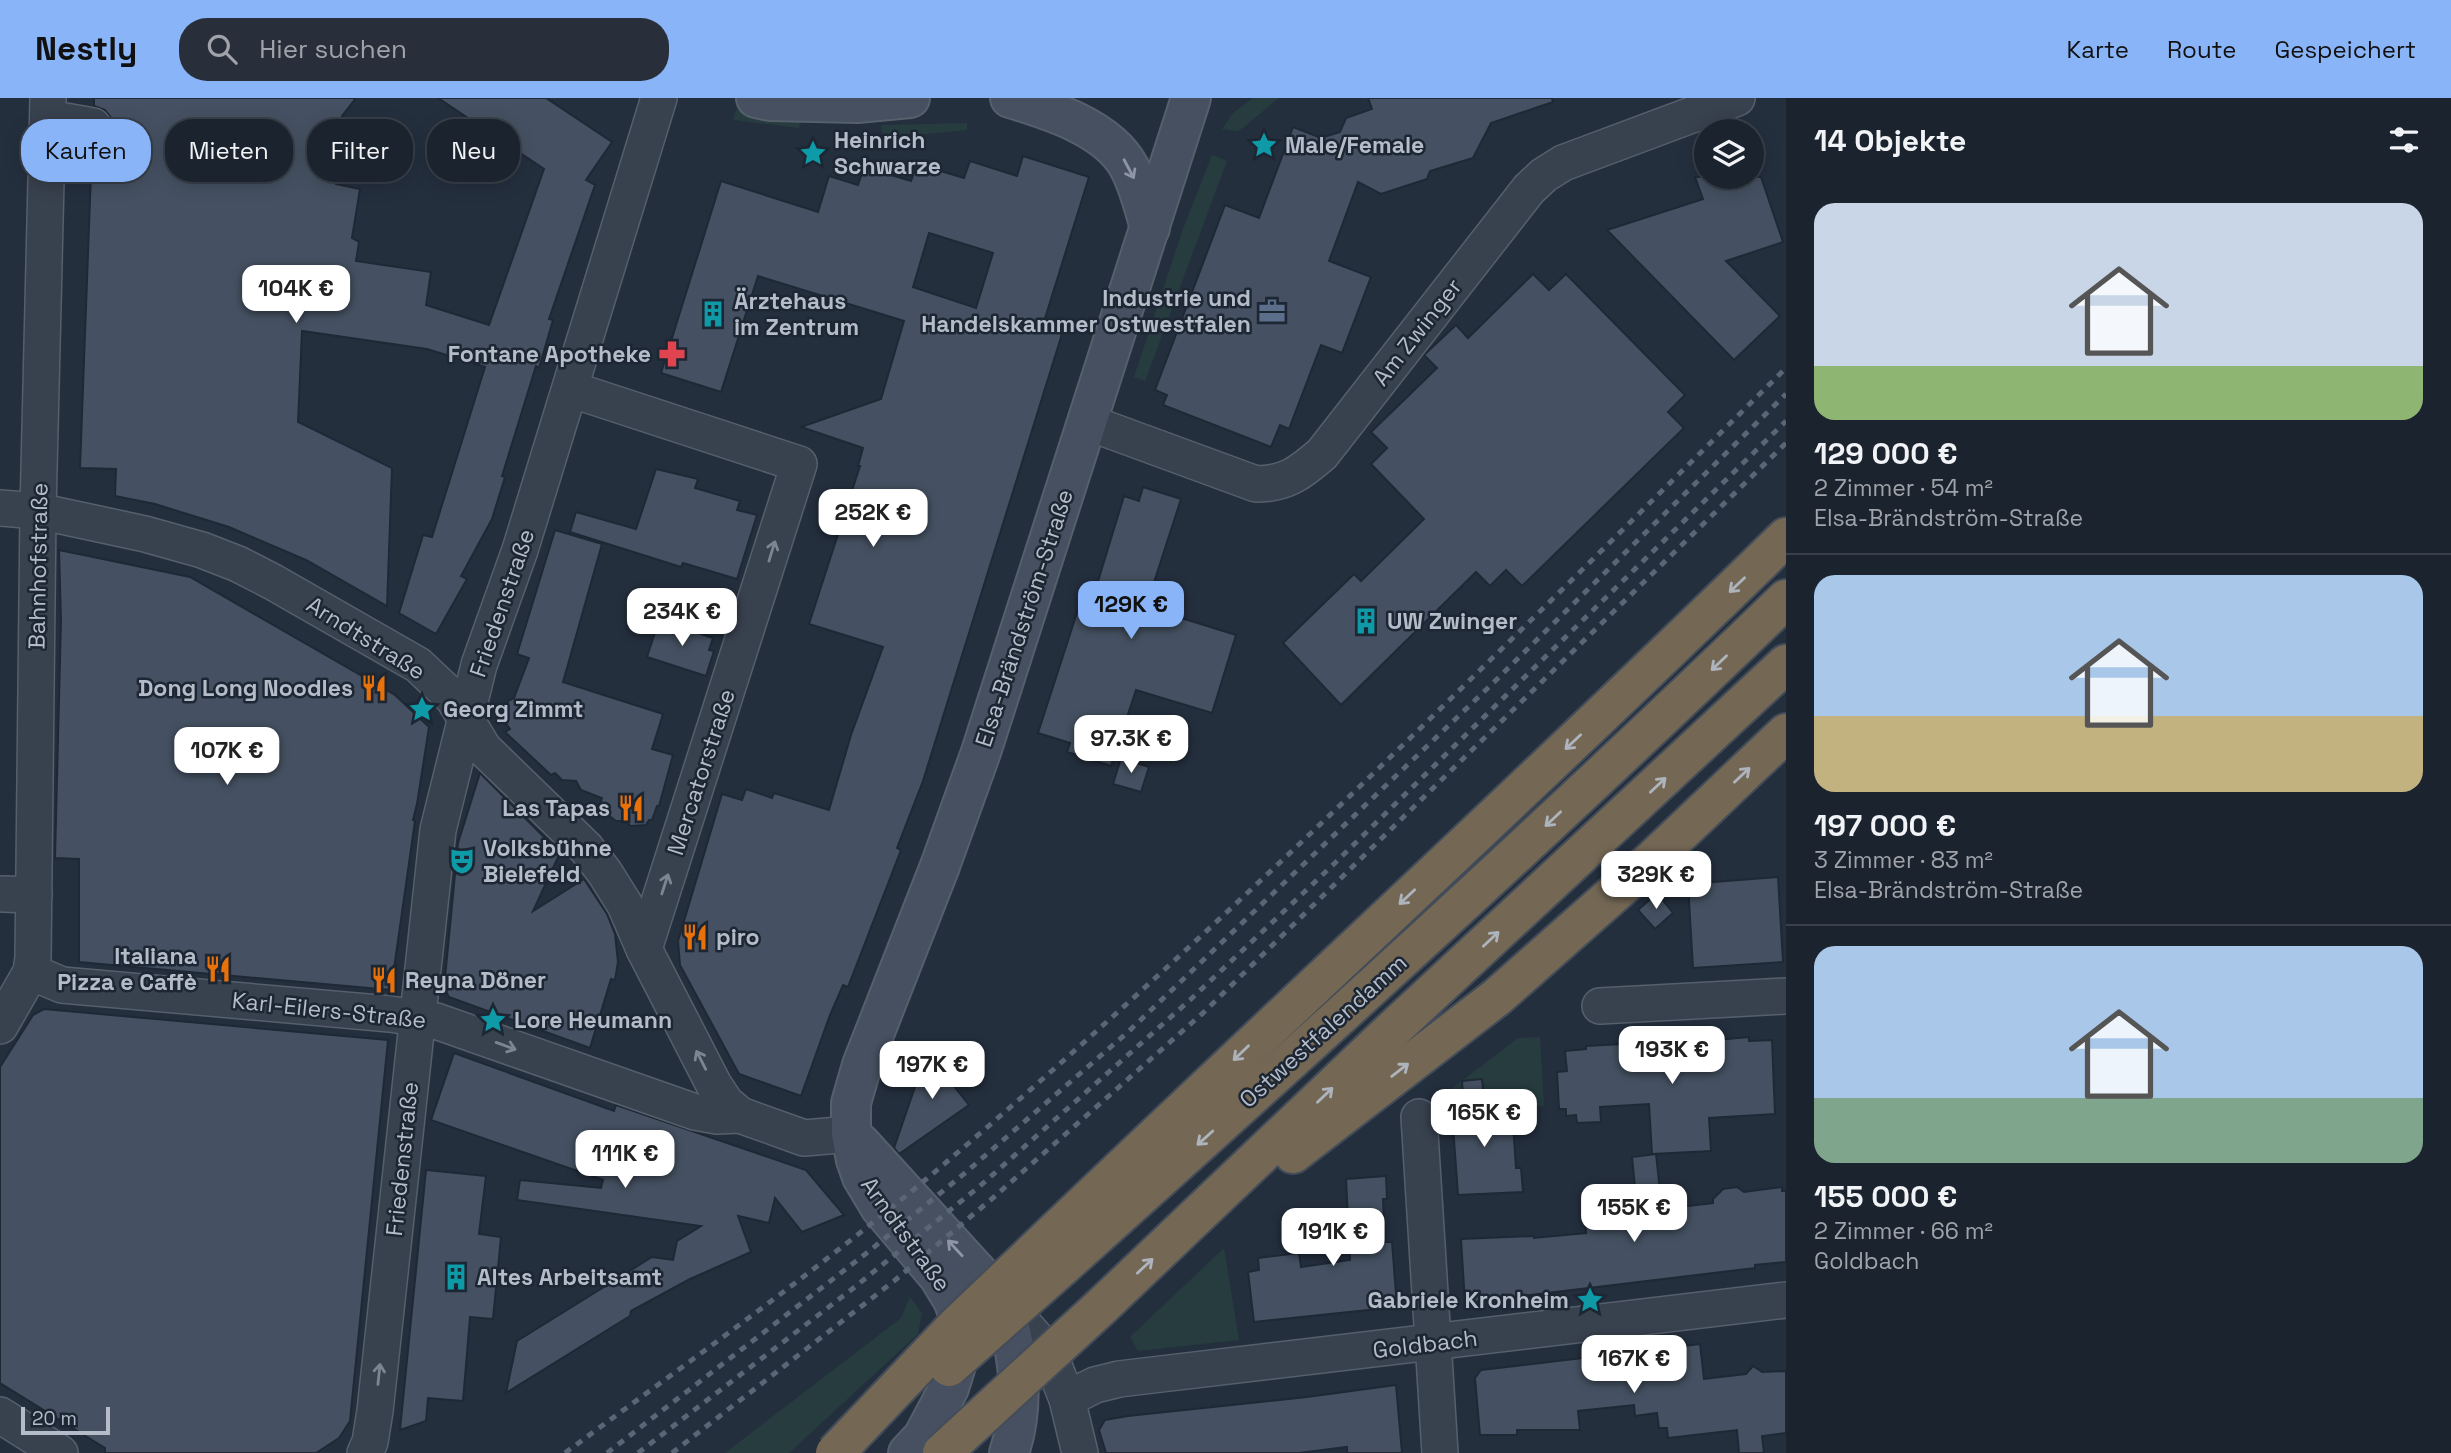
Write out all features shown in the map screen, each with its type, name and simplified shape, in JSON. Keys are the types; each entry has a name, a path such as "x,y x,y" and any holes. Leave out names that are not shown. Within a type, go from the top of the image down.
{"highway":[{"path":"835,1453 956,1326 1052,1255 1267,1028 1667,653 1786,537"},
{"name":"Ostwestfalendamm","path":"851,1453 1052,1255 1364,995 1786,599"},
{"name":"Ostwestfalendamm","path":"942,1453 1187,1227 1390,1032 1786,664"},
{"path":"1187,1227 1317,1137 1497,996 1651,860 1786,733"}],"street":[{"name":"Friedenstraße","path":"365,1453 370,1442 375,1411 437,838 465,717 488,636 520,551 659,98"},
{"path":"756,98 770,101 857,103 910,98"},
{"path":"1010,98 1040,108 1107,140 1128,167 1150,228"},
{"name":"Elsa-Brändström-Straße","path":"852,1134 849,1114 859,1074 981,752 1191,98"},
{"name":"Am Zwinger","path":"1087,422 1256,484 1275,484 1290,478 1322,454 1529,188 1544,174 1563,163 1737,98"},
{"path":"48,108 76,119"},
{"name":"Bahnhofstraße","path":"0,1026 31,972 34,950 19,894 38,510 48,108"},
{"name":"Mercatorstraße","path":"570,390 799,464 644,949"},
{"name":"Arndtstraße","path":"0,508 38,510 202,550 237,564 418,665 453,698 484,749 586,848 625,905 644,949 714,1085 726,1103 740,1115 804,1138 852,1134"},
{"name":"Karl-Eilers-Straße","path":"31,972 62,985 436,1021 695,1112 717,1116 740,1115"},
{"path":"1600,1006 1786,996"},
{"path":"1419,1117 1440,1453"},
{"name":"Arndtstraße","path":"852,1134 1049,1353 1067,1399 1080,1453"},
{"name":"Arndtstraße","path":"852,1134 862,1177 880,1207 939,1277 953,1300 960,1319 963,1343 949,1388 951,1432 957,1446 965,1453"},
{"name":"Arndtstraße","path":"1001,1298 1012,1330 1017,1363 1018,1416 1009,1453"},
{"name":"Goldbach","path":"1067,1399 1095,1385 1119,1379 1786,1300"},
{"path":"908,1453 923,1437 949,1388"},
{"path":"0,1415 60,1453"}],"green space":[{"path":"1253,98 1279,98 1243,128 1237,131 1222,129 1233,113"},
{"path":"736,109 800,121 799,128 733,120"},
{"path":"967,123 967,130 927,134 882,134 881,125"},
{"path":"1212,155 1227,161 1145,381 1134,377 1183,229"},
{"path":"1540,1037 1544,1106 1439,1115 1438,1099 1518,1038"},
{"path":"1224,1248 1239,1340 1138,1351 1130,1337"},
{"path":"910,1297 922,1313 918,1334 789,1453 725,1453 901,1318"}],"building":[{"path":"94,98 356,98 342,116 348,119 307,119 307,182 337,182 360,189 352,238 359,242 356,261 431,272 426,305 489,325 544,169 520,153 520,119 469,119 438,98 546,98 612,142 586,180 595,185 549,319 553,320 502,476 505,477 492,519 461,576 467,579 436,634 399,613 423,535 432,537 485,367 427,349 302,331 298,422 392,468 387,606 306,560 229,527 155,504 115,496 116,469 80,468 91,182 151,182 151,119 112,119 105,110 94,106"},
{"name":"Industrie und Handelskammer Ostwestfalen","path":"1368,98 1552,98 1553,102 1491,123 1473,158 1430,171 1427,179 1381,194 1358,182 1329,261 1371,277 1342,353 1321,345 1289,429 1280,425 1271,447 1163,405 1167,395 1155,390 1225,205 1259,218 1293,127 1321,138 1340,132 1346,118 1372,109"},
{"path":"1023,156 1089,177 1042,328 1062,334 923,781 897,848 901,850 848,987 843,985 830,1015 801,1096 739,1074 680,965 678,941 722,794 742,800 746,789 772,798 774,793 829,810 851,735 883,647 809,624 860,466 863,448 801,427 881,399 904,321 758,276 721,392 661,373 721,181 818,212 829,176 858,185 864,167 911,181 917,164 964,178 970,161 1017,176","holes":["929,233 993,253 976,308 913,287"]},
{"path":"1764,186 1783,242 1726,261 1780,316 1734,360 1607,230 1703,199 1699,189 1764,189"},
{"path":"1533,274 1549,290 1566,274 1685,395 1668,412 1684,428 1522,586 1506,570 1490,586 1476,572 1341,705 1283,643 1354,574 1361,581 1424,519 1371,464 1387,448 1371,432 1437,368 1424,355 1456,325 1468,338"},
{"path":"656,469 698,479 695,488 740,501 737,510 757,515 737,579 683,563 681,567 570,532 576,512 636,529"},
{"path":"1143,487 1181,499 1146,607 1236,635 1212,713 1136,690 1111,766 1067,752 1070,743 1038,733 1085,588 1095,591 1124,496 1139,501"},
{"path":"555,530 602,544 563,682 663,714 652,749 673,755 659,806 652,820 646,825 631,826 624,821 616,821 603,811 600,804 602,798 581,790 576,781 562,780 555,773 551,775 505,732 510,729 501,717 508,701 514,698 529,658 517,654"},
{"path":"59,550 190,577 395,695 429,727 413,820 415,821 391,990 79,962 79,859 55,858 61,620"},
{"path":"659,620 713,638 709,650 714,651 706,676 647,657"},
{"path":"1121,758 1149,767 1141,792 1113,784"},
{"path":"480,773 560,853 533,911 584,879 607,914 615,934 618,962 615,980 611,979 590,1048 449,997 444,988 458,843"},
{"path":"1778,877 1783,962 1693,968 1688,884"},
{"path":"1657,893 1673,913 1655,929 1638,910"},
{"path":"44,1009 388,1040 350,1421 339,1438 316,1453 105,1453 105,1448 0,1383 0,1067 33,1015"},
{"path":"1749,1037 1749,1041 1772,1040 1775,1114 1709,1118 1711,1151 1652,1154 1649,1104 1600,1107 1601,1122 1577,1123 1576,1115 1566,1116 1566,1109 1559,1109 1557,1072 1567,1071 1565,1051 1586,1049 1586,1046 1661,1042 1662,1045"},
{"path":"454,1053 614,1111 616,1105 806,1170 844,1215 802,1232 775,1198 769,1223 738,1216 751,1252 690,1279 631,1311 630,1316 506,1393 517,1341 652,1257 673,1260 677,1241 701,1226 517,1200 520,1180 601,1188 603,1180 431,1120"},
{"path":"926,1055 971,1071 954,1086 969,1105 899,1154 894,1148"},
{"path":"1482,1079 1487,1124 1513,1123 1516,1168 1521,1168 1523,1192 1458,1195 1453,1126 1465,1126 1462,1081"},
{"path":"1656,1154 1662,1209 1713,1203 1713,1199 1723,1189 1737,1187 1744,1192 1782,1187 1782,1191 1786,1191 1786,1262 1465,1303 1461,1239 1534,1238 1586,1233 1585,1218 1619,1214 1619,1210 1637,1208 1632,1157"},
{"name":"Altes Arbeitsamt","path":"426,1170 486,1176 479,1234 501,1237 493,1319 470,1317 463,1401 428,1398 426,1421 400,1430"},
{"path":"1386,1176 1387,1199 1383,1199 1385,1242 1392,1242 1397,1307 1254,1322 1248,1272 1259,1270 1258,1258 1299,1253 1301,1267 1350,1260 1346,1179"},
{"path":"1700,1344 1704,1379 1746,1374 1753,1366 1762,1372 1786,1371 1786,1433 1762,1436 1764,1453 1739,1453 1737,1430 1668,1438 1667,1428 1659,1428 1657,1413 1635,1416 1634,1405 1578,1411 1580,1430 1517,1430 1517,1435 1480,1435 1475,1378 1481,1370"},
{"path":"1396,1385 1402,1453 1347,1453 1347,1447 1299,1453 1106,1453 1099,1430 1105,1420 1128,1416"}],"railway":[{"path":"565,1453 856,1236 1059,1065 1376,771 1786,368"},
{"path":"607,1453 868,1252 965,1173 1128,1032 1491,685 1786,394"},
{"path":"638,1453 851,1290 980,1186 1190,1000 1336,862 1786,421"},
{"path":"672,1453 894,1281 1203,1013 1786,443"}],"place":[{"name":"Male/Female","path":"1264,145"},
{"name":"Heinrich Schwarze","path":"813,153"},
{"name":"Industrie und Handelskammer Ostwestfalen","path":"1272,311"},
{"name":"Ärztehaus im Zentrum","path":"713,314"},
{"name":"Fontane Apotheke","path":"672,354"},
{"name":"UW Zwinger","path":"1366,621"},
{"name":"Dong Long Noodles","path":"374,688"},
{"name":"Georg Zimmt","path":"422,709"},
{"name":"Las Tapas","path":"631,808"},
{"name":"Volksbühne Bielefeld","path":"462,861"},
{"name":"piro","path":"695,937"},
{"name":"Italiana Pizza e Caffè","path":"218,969"},
{"name":"Reyna Döner","path":"384,980"},
{"name":"Lore Heumann","path":"493,1020"},
{"name":"Altes Arbeitsamt","path":"456,1277"},
{"name":"Gabriele Kronheim","path":"1590,1300"}]}
